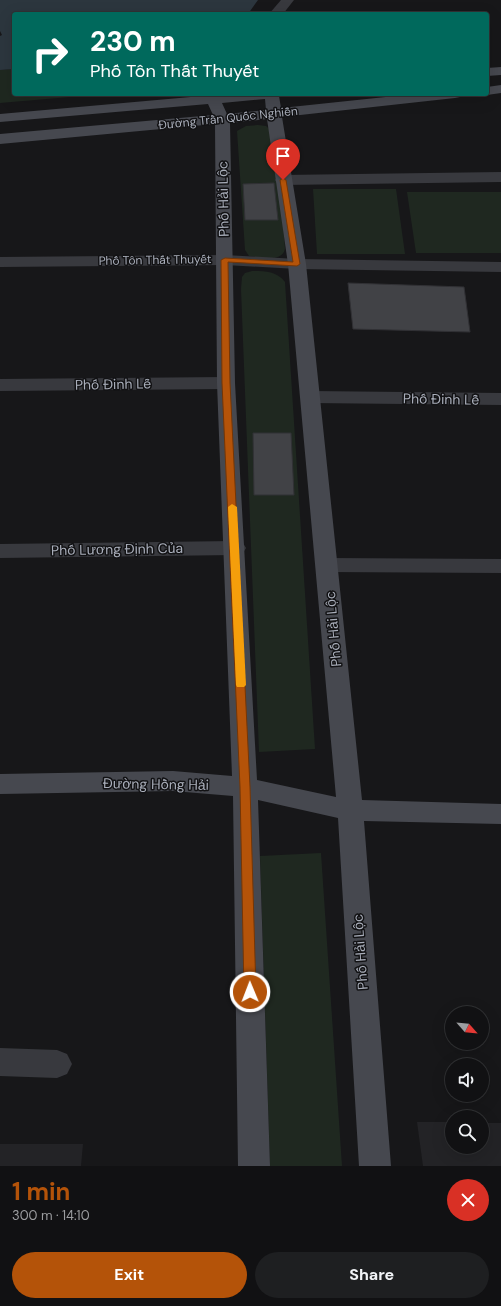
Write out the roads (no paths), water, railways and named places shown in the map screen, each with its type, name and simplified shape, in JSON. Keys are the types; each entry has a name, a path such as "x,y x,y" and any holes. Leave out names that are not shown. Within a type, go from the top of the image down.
{"street":[{"path":"278,12 288,0"},
{"path":"489,72 501,70"},
{"path":"489,91 501,89"},
{"name":"Đường Trần Quốc Nghiễn","path":"0,118 240,96"},
{"name":"Đường Trần Quốc Nghiễn","path":"253,96 272,101 403,96"},
{"path":"213,99 222,119"},
{"name":"Đường Trần Quốc Nghiễn","path":"0,139 222,119 272,101"},
{"name":"Phố Hải Lộc","path":"272,101 297,264 327,565 350,810 375,1166"},
{"name":"Phố Hải Lộc","path":"222,119 226,383 235,548 245,787 254,1166"},
{"path":"283,180 501,177"},
{"name":"Phố Tôn Thất Thuyết","path":"0,262 225,260 297,264 501,267"},
{"name":"Phố Đinh Lễ","path":"0,385 226,383"},
{"name":"Phố Đinh Lễ","path":"310,397 501,399"},
{"name":"Phố Lương Định Của","path":"0,551 235,548"},
{"path":"327,565 501,566"},
{"name":"Đường Hồng Hải","path":"0,784 174,781 245,787 350,810 501,814"},
{"path":"0,1062 57,1064"}]}
